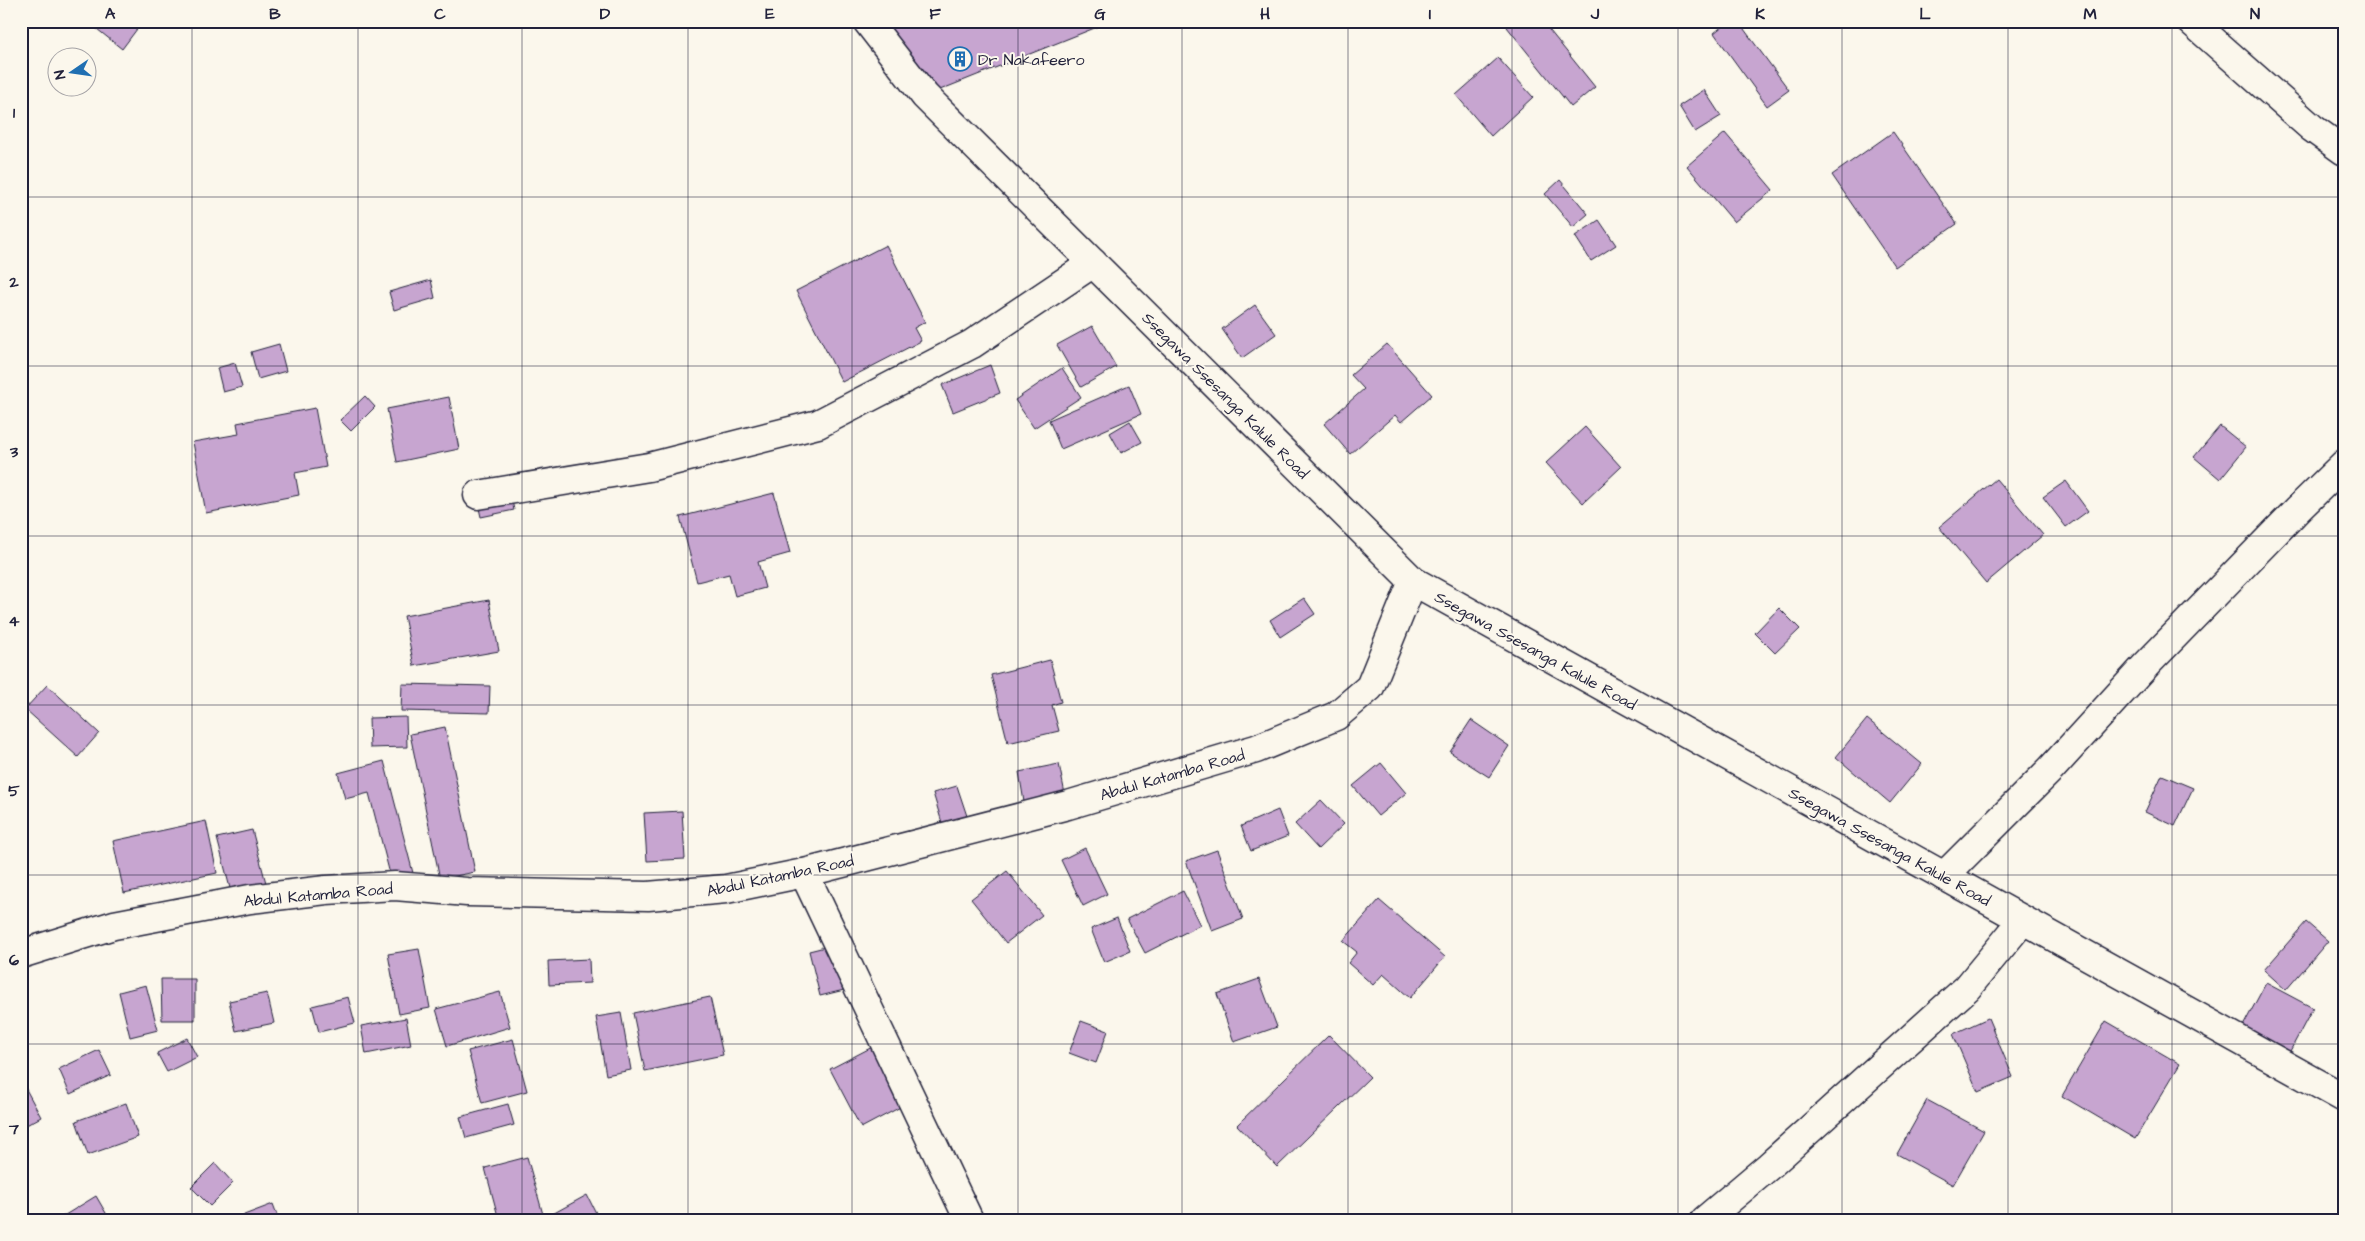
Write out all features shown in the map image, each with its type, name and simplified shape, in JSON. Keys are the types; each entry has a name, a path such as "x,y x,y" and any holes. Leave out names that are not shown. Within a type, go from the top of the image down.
{"street":[{"name":"Ssegawa Ssesanga Kalule Road","path":"867,21 925,96 1413,581 2344,1098"},
{"path":"2191,21 2312,128 2344,151"},
{"path":"478,495 649,467 818,424 972,344 1094,263"},
{"path":"1944,876 2051,769 2147,664 2344,464"},
{"name":"Abdul Katamba Road","path":"21,954 114,925 250,899 326,890 395,886 467,892 648,896 726,889 804,873 1096,796 1256,749 1329,719 1370,688 1413,581"},
{"path":"804,873 970,1220"},
{"path":"1705,1220 1967,988 2023,920"}],"building":[{"path":"87,21 143,21 122,49"},
{"name":"Dr Nakafeero","path":"878,21 1112,21 925,96"},
{"path":"1514,21 1542,21 1595,87 1571,107 1507,27"},
{"path":"1729,21 1738,21 1789,90 1767,106 1714,33"},
{"path":"1498,58 1533,97 1491,136 1456,95"},
{"path":"1704,90 1721,116 1695,132 1679,106"},
{"path":"1893,132 1957,224 1895,267 1832,175"},
{"path":"1725,133 1773,190 1734,222 1687,166"},
{"path":"1560,180 1588,214 1573,227 1545,194"},
{"path":"1599,220 1616,245 1591,261 1575,236"},
{"path":"886,245 925,322 914,328 921,341 842,382 796,291"},
{"path":"431,280 435,298 394,310 389,292"},
{"path":"1255,305 1276,334 1242,358 1222,329"},
{"path":"1092,326 1116,367 1081,387 1057,345"},
{"path":"279,344 286,371 258,379 251,352"},
{"path":"1387,344 1432,395 1401,422 1395,415 1350,454 1324,424 1364,389 1351,375"},
{"path":"235,363 242,387 223,392 217,368"},
{"path":"990,365 1000,393 953,412 942,385"},
{"path":"1062,368 1081,397 1034,428 1015,400"},
{"path":"1129,385 1141,414 1061,449 1049,420"},
{"path":"365,396 375,407 351,431 340,420"},
{"path":"449,397 459,449 397,462 387,409"},
{"path":"315,408 326,467 295,473 299,495 206,513 193,442 239,434 237,423"},
{"path":"1130,421 1142,442 1121,453 1110,433"},
{"path":"2220,426 2246,447 2220,479 2194,457"},
{"path":"1585,427 1621,467 1583,503 1546,463"},
{"path":"507,478 514,510 481,517 474,486"},
{"path":"1996,479 2043,535 1986,583 1939,527"},
{"path":"2066,481 2088,511 2066,527 2043,497"},
{"path":"774,493 790,553 758,562 765,588 735,596 729,574 697,582 680,517"},
{"path":"1304,598 1315,614 1280,637 1270,620"},
{"path":"489,600 499,651 414,666 404,616"},
{"path":"1779,608 1800,629 1775,653 1755,633"},
{"path":"1050,660 1061,702 1052,705 1059,731 1008,743 991,675"},
{"path":"402,684 490,686 489,713 401,711"},
{"path":"47,685 99,733 78,757 25,709"},
{"path":"406,717 407,747 370,748 369,718"},
{"path":"1867,719 1922,764 1890,803 1836,757"},
{"path":"1471,720 1509,746 1489,777 1450,752"},
{"path":"445,727 475,872 440,879 410,734"},
{"path":"384,761 413,873 391,878 369,793 345,799 338,773"},
{"path":"1381,763 1406,793 1378,816 1353,786"},
{"path":"1059,764 1065,794 1024,802 1019,772"},
{"path":"2162,775 2193,788 2175,826 2145,812"},
{"path":"957,786 968,819 943,826 933,793"},
{"path":"1321,800 1344,824 1318,849 1295,824"},
{"path":"1278,810 1288,836 1251,851 1241,826"},
{"path":"682,811 685,859 647,861 644,813"},
{"path":"206,821 217,873 124,893 113,841"},
{"path":"252,830 266,883 231,892 217,838"},
{"path":"1085,848 1107,894 1083,906 1061,860"},
{"path":"1217,850 1243,919 1212,931 1186,861"},
{"path":"1007,871 1042,915 1006,943 971,899"},
{"path":"1183,891 1200,925 1145,953 1127,919"},
{"path":"1379,900 1445,957 1410,998 1383,974 1373,985 1348,963 1357,952 1343,941"},
{"path":"1117,918 1130,951 1104,962 1091,929"},
{"path":"2306,922 2328,941 2286,990 2264,970"},
{"path":"833,945 844,990 820,996 809,951"},
{"path":"419,949 430,1008 399,1014 388,954"},
{"path":"589,959 590,983 549,985 548,961"},
{"path":"161,979 195,979 195,1020 162,1020"},
{"path":"1259,979 1277,1027 1234,1042 1217,994"},
{"path":"2266,983 2313,1008 2289,1053 2242,1028"},
{"path":"146,985 158,1030 130,1037 119,992"},
{"path":"500,992 510,1027 447,1046 436,1009"},
{"path":"267,993 274,1023 236,1031 229,1001"},
{"path":"348,997 355,1023 319,1032 312,1006"},
{"path":"710,997 723,1055 645,1071 633,1013"},
{"path":"621,1013 631,1070 606,1075 596,1017"},
{"path":"406,1018 411,1045 366,1054 361,1026"},
{"path":"1988,1018 2013,1077 1978,1092 1953,1034"},
{"path":"1081,1021 1108,1031 1096,1063 1069,1053"},
{"path":"2106,1021 2180,1064 2135,1139 2062,1096"},
{"path":"1329,1035 1370,1077 1277,1167 1237,1125"},
{"path":"187,1038 197,1057 167,1072 157,1053"},
{"path":"513,1039 527,1091 482,1103 468,1051"},
{"path":"878,1044 908,1103 861,1128 830,1069"},
{"path":"99,1050 111,1075 70,1094 59,1069"},
{"path":"21,1080 41,1117 21,1128"},
{"path":"1927,1100 1984,1131 1953,1185 1897,1154"},
{"path":"126,1103 138,1137 88,1155 76,1121"},
{"path":"508,1104 514,1125 466,1138 460,1117"},
{"path":"527,1157 544,1218 499,1220 485,1168"},
{"path":"215,1163 233,1183 210,1206 191,1187"},
{"path":"587,1195 598,1217 593,1220 548,1220 547,1217"},
{"path":"96,1196 110,1220 57,1220"},
{"path":"273,1204 279,1220 231,1220"}],"place":[{"name":"Dr Nakafeero","path":"960,59"}]}
